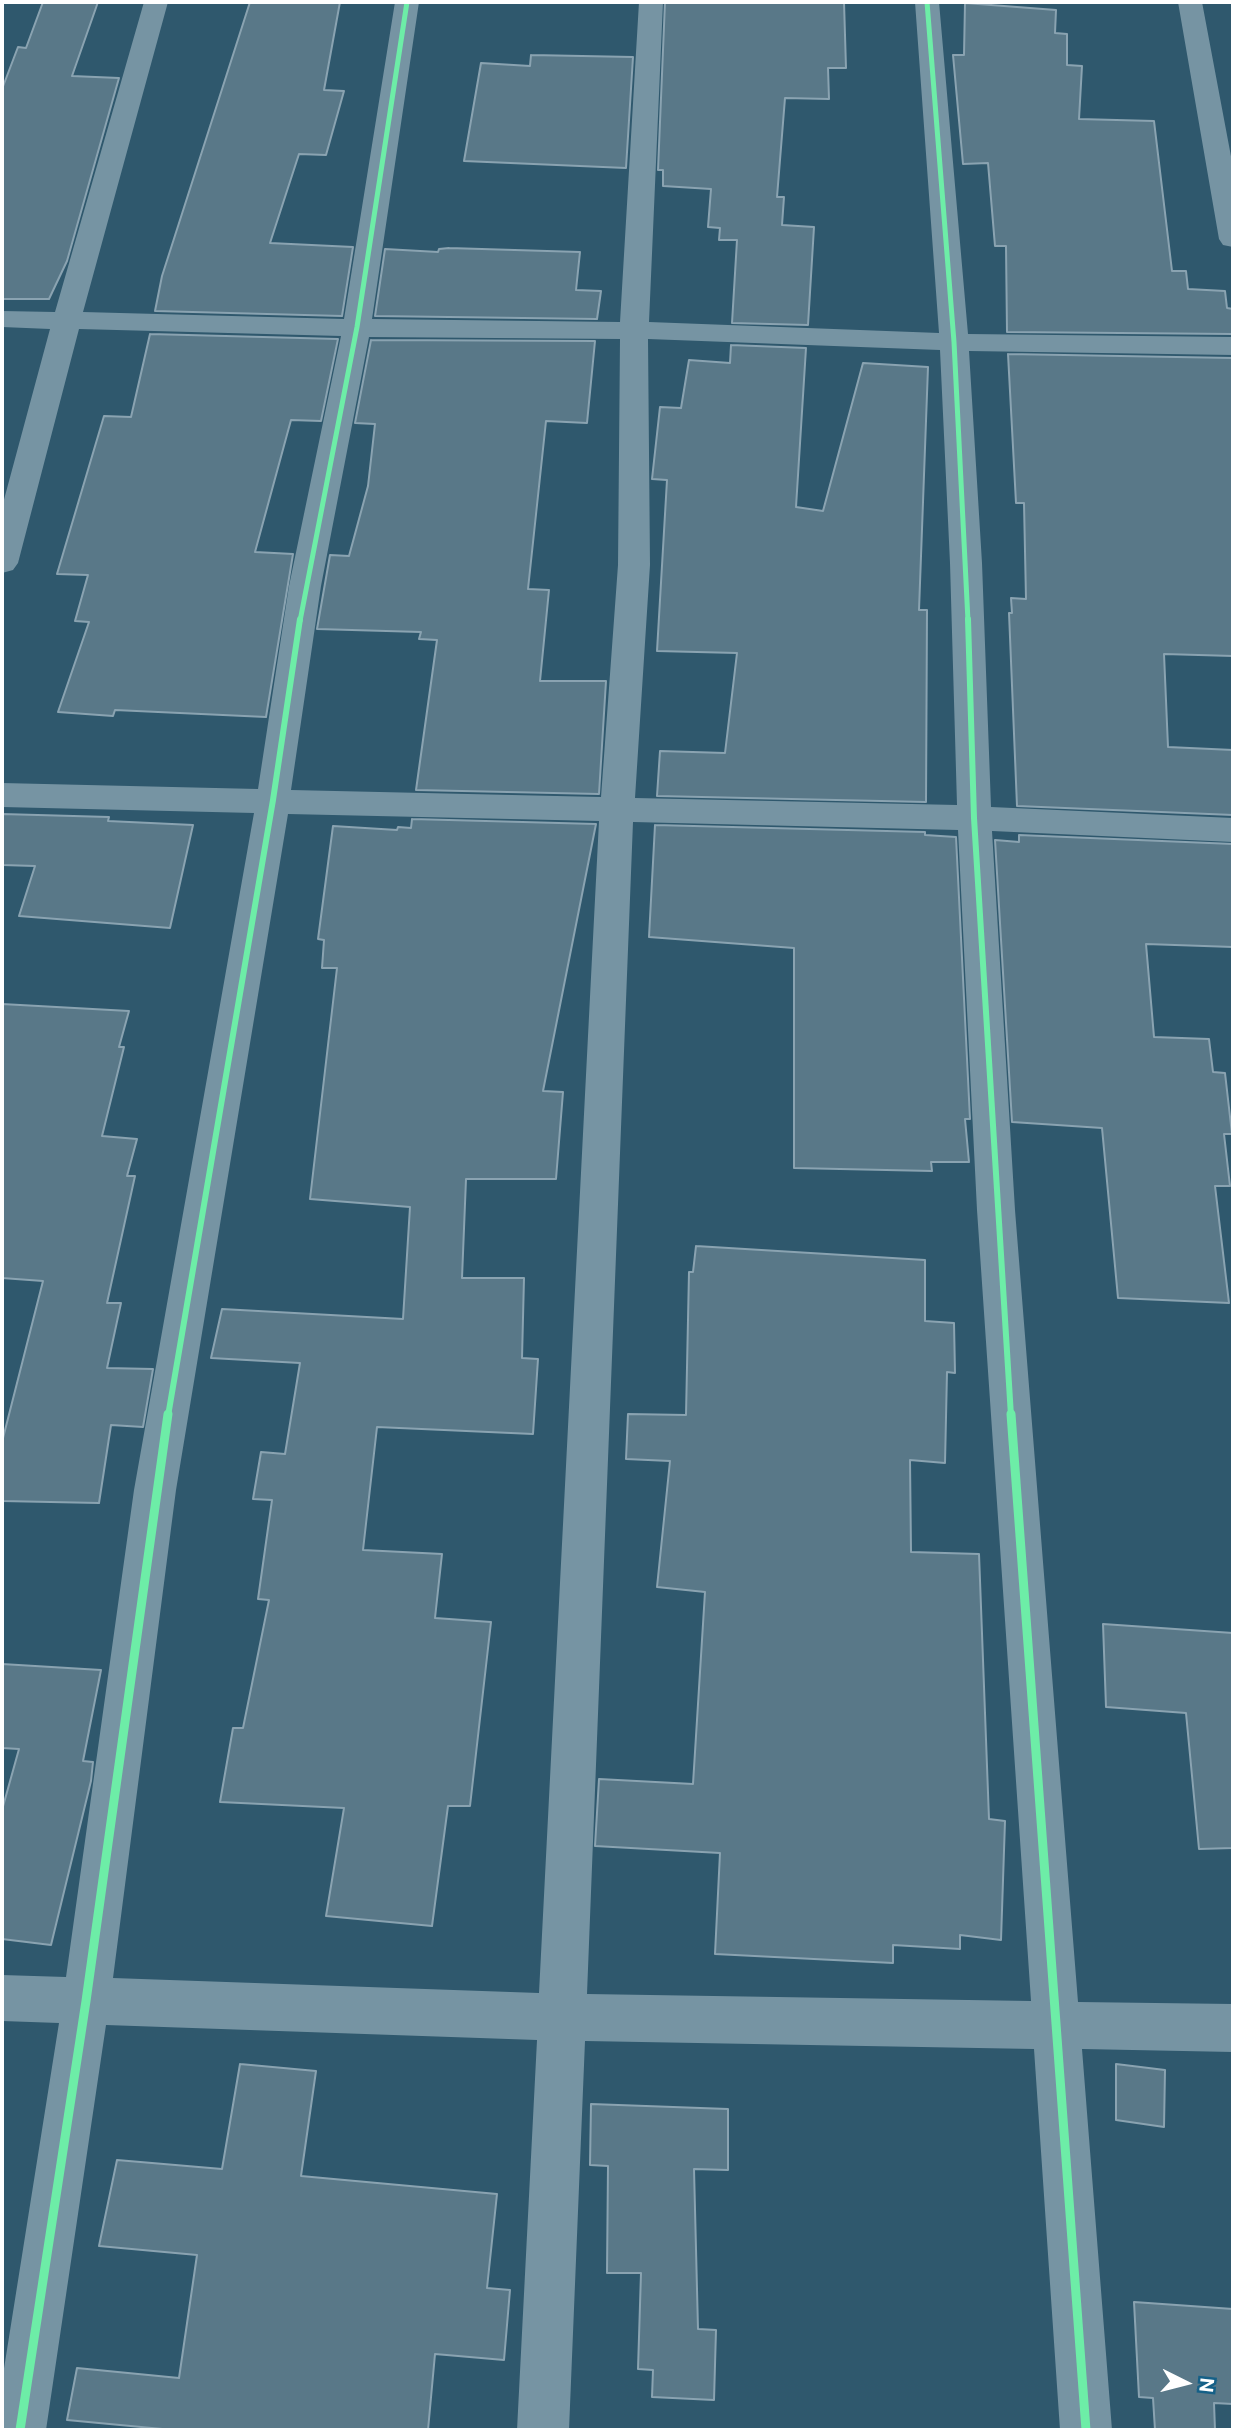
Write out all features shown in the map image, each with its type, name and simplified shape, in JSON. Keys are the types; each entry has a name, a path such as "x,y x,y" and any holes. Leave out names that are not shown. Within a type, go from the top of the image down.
{"street":[{"path":"2,563 111,154 156,2"},
{"path":"20,2430 86,2001 155,1490 273,800 305,586 357,327 407,2"},
{"path":"543,2430 617,810 634,565 634,330 651,2"},
{"path":"926,2 954,342 966,563 974,818 997,1224 1086,2430"},
{"path":"1190,2 1233,239"},
{"path":"2,319 634,330 954,342 1233,346"},
{"path":"2,795 974,818 1233,830"},
{"path":"2,1998 562,2017 1233,2028"}],"building":[{"path":"43,2 98,2 72,76 119,78 67,261 49,299 2,299 2,89 18,47 26,48"},
{"path":"250,2 340,2 324,90 344,91 326,155 299,154 270,243 353,247 342,316 155,311 162,276"},
{"path":"665,2 844,2 846,68 828,68 829,99 785,98 777,197 784,197 782,225 814,227 808,325 732,323 737,240 719,240 720,228 708,227 711,189 663,186 663,170 658,170"},
{"path":"965,3 1056,10 1055,33 1067,34 1067,65 1082,66 1079,119 1154,121 1172,271 1186,271 1188,289 1225,291 1227,308 1233,309 1233,334 1007,332 1006,246 995,246 988,163 963,164 953,55 964,55"},
{"path":"531,55 633,57 626,168 464,161 481,63 530,66"},
{"path":"385,249 438,252 439,249 580,252 576,290 601,291 597,319 375,316"},
{"path":"150,334 338,339 321,421 291,420 255,552 293,554 266,717 115,710 113,716 58,712 89,622 75,621 88,575 57,574 104,416 131,417"},
{"path":"371,340 595,341 587,423 546,421 528,589 549,590 540,681 606,681 599,794 416,790 437,640 419,639 421,632 317,629 330,555 349,556 368,486 375,424 355,423"},
{"path":"731,345 806,348 796,507 823,511 863,363 928,367 919,610 927,610 926,802 657,796 660,751 725,753 737,653 657,651 667,480 652,479 660,407 681,408 689,360 730,363"},
{"path":"1008,354 1233,358 1233,656 1164,654 1168,747 1233,750 1233,815 1017,806 1009,613 1012,613 1011,598 1026,599 1024,503 1016,503"},
{"path":"2,814 109,817 108,821 193,825 170,928 19,916 35,866 2,865"},
{"path":"412,819 596,824 543,1091 563,1092 556,1179 466,1179 462,1278 524,1278 522,1358 538,1359 533,1434 377,1427 363,1550 442,1554 435,1618 491,1622 470,1806 448,1806 432,1926 326,1916 344,1808 220,1802 233,1728 243,1728 269,1600 258,1599 272,1500 253,1499 261,1452 285,1454 300,1363 211,1358 222,1309 403,1319 410,1207 310,1199 337,968 322,968 324,940 318,939 333,826 397,830 398,827 411,828"},
{"path":"655,825 925,832 925,835 956,837 970,1119 965,1119 969,1162 931,1162 932,1171 794,1168 794,948 649,937"},
{"path":"1019,835 1233,844 1233,947 1146,944 1154,1037 1209,1039 1213,1072 1225,1073 1232,1134 1224,1134 1230,1186 1215,1186 1229,1303 1118,1298 1102,1128 1012,1122 995,840 1019,842"},
{"path":"2,1004 129,1011 119,1047 124,1047 102,1136 137,1139 127,1176 135,1176 107,1303 121,1303 107,1368 153,1369 143,1427 111,1425 99,1503 2,1501 2,1442 43,1281 2,1278"},
{"path":"696,1246 925,1260 925,1321 954,1323 955,1373 947,1372 945,1463 910,1460 911,1552 979,1554 989,1819 1005,1821 1001,1940 960,1935 960,1949 893,1945 893,1963 715,1954 720,1853 595,1846 599,1779 693,1784 705,1592 657,1587 670,1461 626,1459 628,1414 686,1415 689,1272 693,1272"},
{"path":"1103,1624 1233,1633 1233,1848 1199,1849 1186,1713 1106,1707"},
{"path":"2,1664 101,1670 83,1761 93,1762 91,1781 51,1945 2,1939 2,1810 19,1749 2,1748"},
{"path":"240,2064 316,2071 301,2176 497,2194 487,2288 510,2290 504,2360 435,2354 428,2430 173,2430 67,2420 77,2368 179,2378 197,2255 99,2246 117,2160 222,2169"},
{"path":"1116,2064 1165,2070 1164,2127 1116,2120"},
{"path":"591,2104 728,2109 728,2170 694,2169 698,2329 716,2330 714,2400 652,2397 653,2370 638,2369 641,2273 607,2273 608,2166 590,2165"},
{"path":"1134,2302 1233,2309 1233,2404 1214,2403 1215,2430 1155,2430 1153,2398 1139,2397"}],"cycle path":[{"path":"20,2430 86,2001 155,1490 273,800 305,586 357,327 407,2"},
{"path":"927,2 954,342 966,563 974,818 996,1210 1086,2430"}]}
